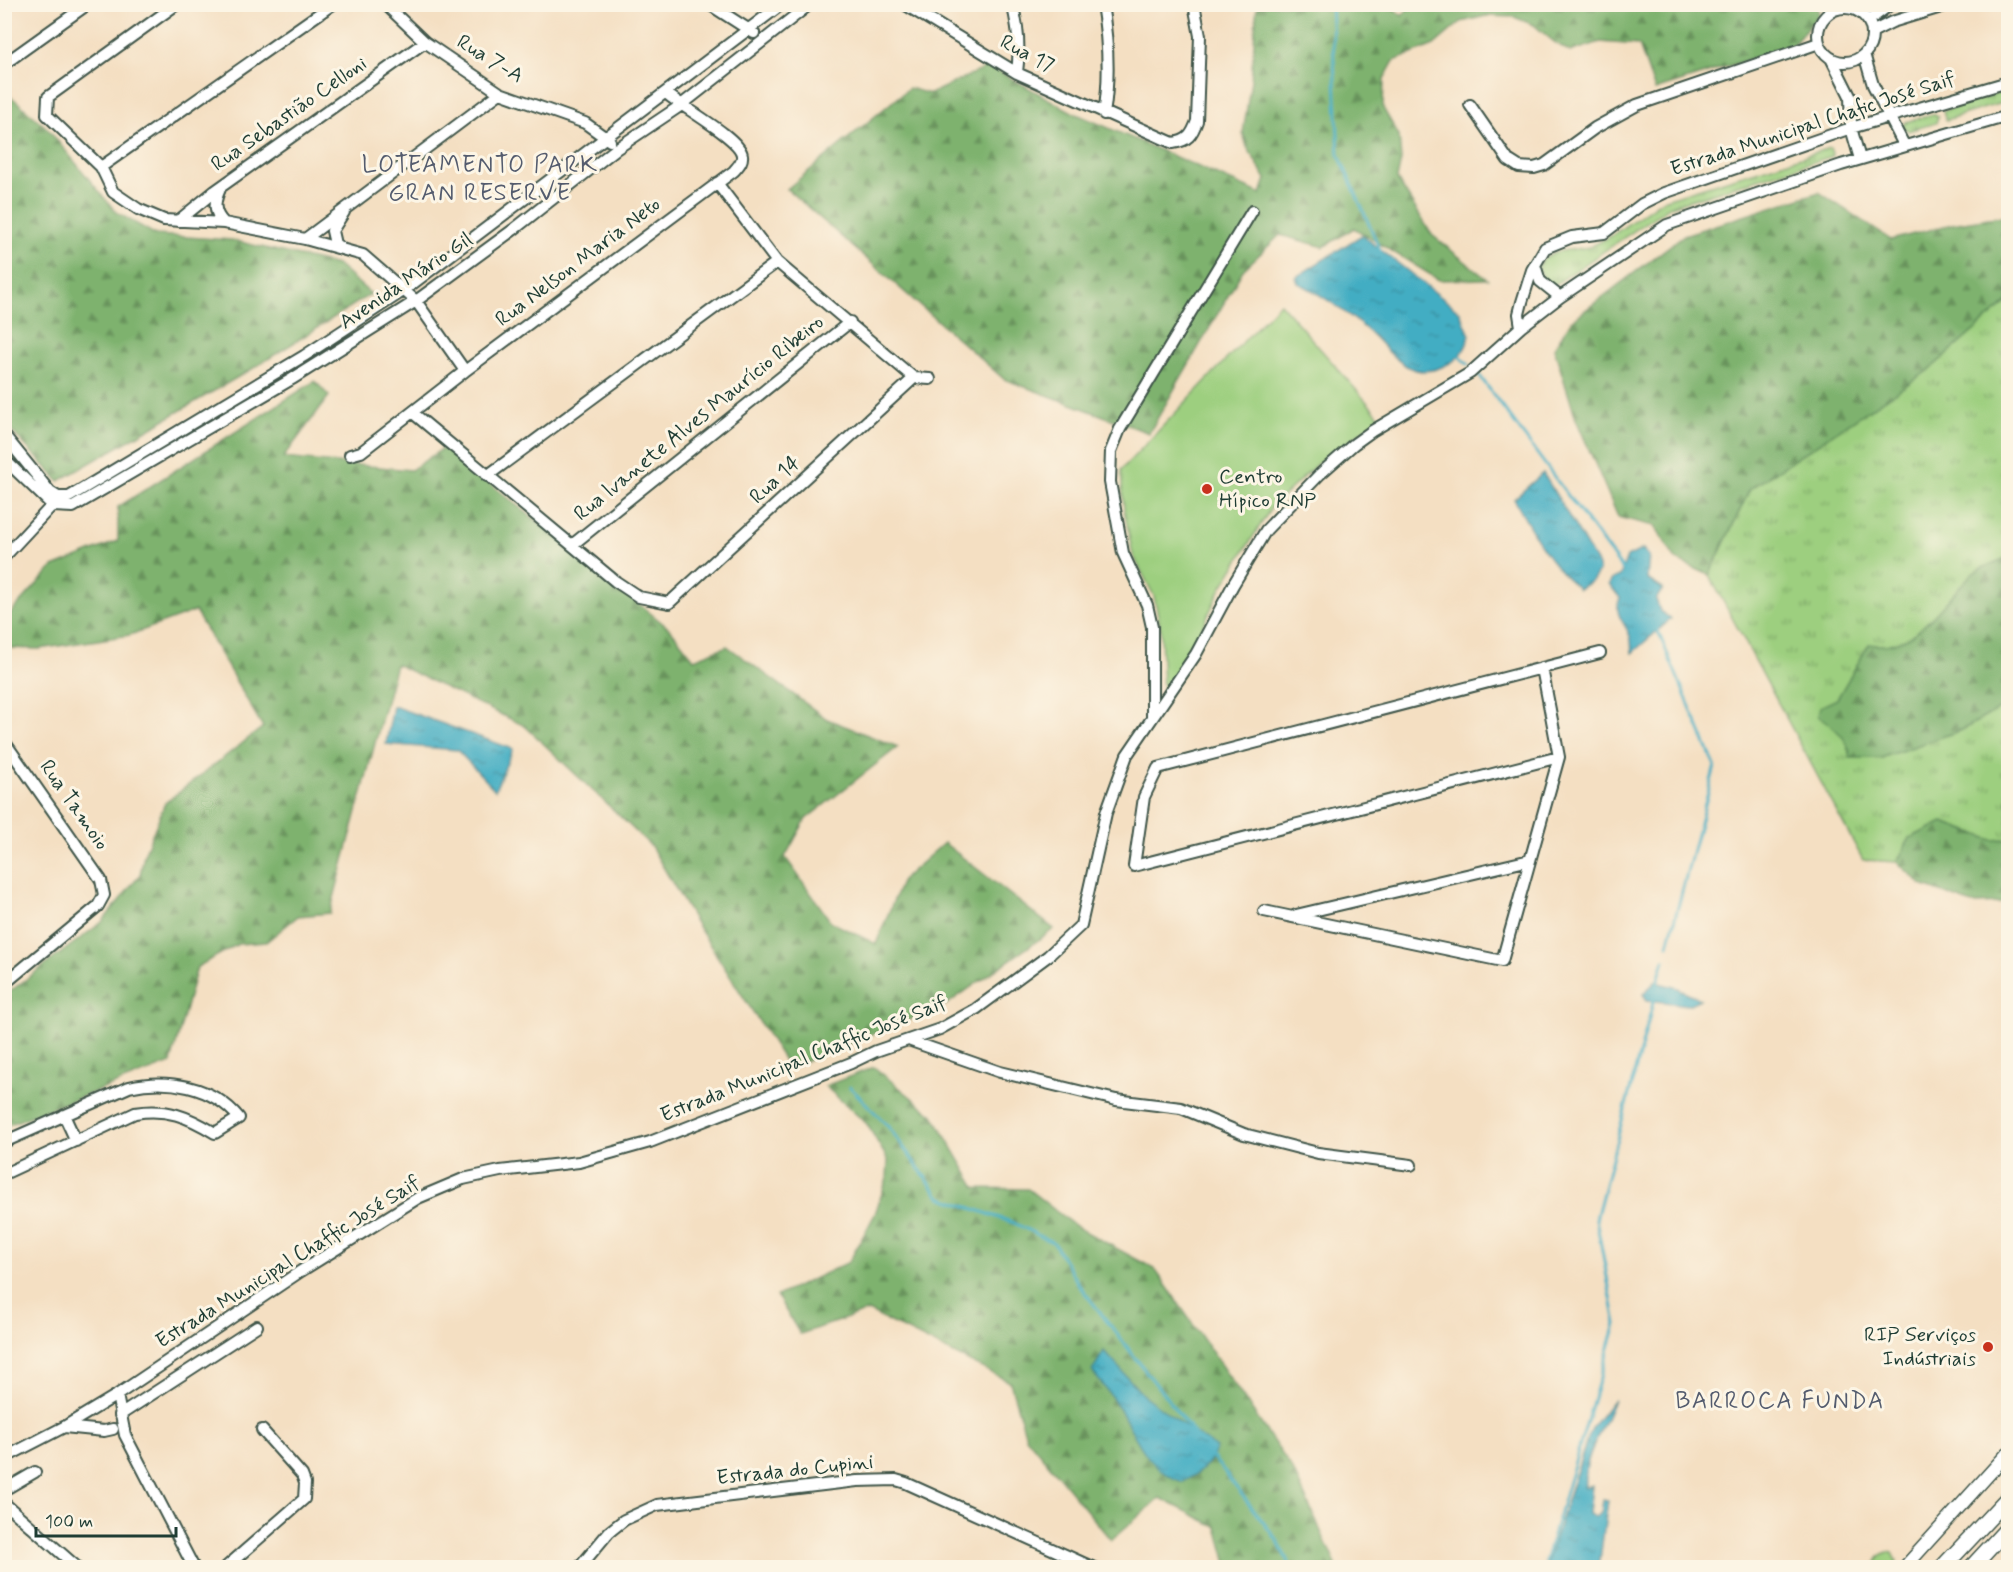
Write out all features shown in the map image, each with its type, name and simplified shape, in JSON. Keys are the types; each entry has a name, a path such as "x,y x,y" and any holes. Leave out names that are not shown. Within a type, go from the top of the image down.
{"highway":[{"path":"1942,1568 2008,1498"},
{"path":"1971,1568 2008,1528"}],"main road":[{"path":"1904,1568 2008,1453"}],"street":[{"path":"4,63 88,4"},
{"path":"177,4 48,96 47,115 101,167 113,192 138,209 164,220 224,223 305,238 363,255 416,301 465,371"},
{"path":"101,167 333,4"},
{"name":"Rua 7-A","path":"385,4 425,42 500,93 585,123 606,136 616,149"},
{"path":"709,4 750,28 761,40"},
{"name":"Avenida Mário Gil","path":"203,425 403,291 783,4"},
{"name":"Avenida Mário Gil","path":"56,502 129,468 203,425 310,368 416,301 513,230 616,149 680,106 761,40 810,4"},
{"name":"Rua 17","path":"904,4 1017,73 1104,114 1173,142 1184,142 1193,134 1197,121 1200,36 1194,4"},
{"path":"1012,4 1017,21 1020,48 1017,73"},
{"path":"1102,4 1106,31 1107,96 1104,114"},
{"path":"1868,21 1892,4"},
{"path":"1930,4 1946,4"},
{"path":"1872,32 1892,22 1951,4"},
{"path":"1831,58 1851,61 1863,54 1870,44 1872,32 1868,21 1860,12 1849,8 1830,8 1820,25 1820,43 1831,58 1850,96 1851,128 1860,159"},
{"name":"Rua Sebastião Celloni","path":"178,221 220,187 425,42"},
{"path":"1470,105 1508,160 1519,167 1534,168 1549,162 1595,128 1637,105 1820,43"},
{"path":"1863,54 1873,85 1904,146"},
{"name":"Estrada Municipal Chafic José Saif","path":"1521,327 1519,314 1535,264 1539,256 1552,244 1604,232 1642,204 1664,193 1851,128 2008,82"},
{"path":"305,238 500,93"},
{"name":"Rua Nelson Maria Neto","path":"350,455 361,452 465,371 734,171 742,161 742,152 735,141 680,106 666,93"},
{"path":"1521,327 1560,297 1667,225 1860,159 2008,116"},
{"path":"717,183 777,262 914,378 930,379"},
{"path":"220,187 214,205 219,218 224,223"},
{"path":"341,247 335,244 333,231 349,205"},
{"path":"1152,717 1152,627 1147,605 1123,553 1110,482 1111,451 1120,429 1252,211"},
{"path":"502,215 513,230"},
{"path":"487,476 777,262"},
{"path":"1535,264 1540,281 1560,297"},
{"name":"Rua lvanete Alves Maurício Ribeiro","path":"572,544 850,322"},
{"name":"Estrada Municipal Chaffic José Saif","path":"4,1458 64,1427 117,1395 301,1271 418,1198 463,1179 501,1171 579,1162 650,1142 876,1051 911,1041 940,1029 976,1009 1048,956 1081,925 1106,813 1127,755 1196,654 1266,530 1320,474 1354,444 1470,373 1521,327"},
{"path":"304,357 310,368"},
{"name":"Rua 14","path":"572,544 615,581 639,597 669,603 914,378"},
{"path":"413,413 572,544"},
{"path":"4,435 51,492 56,502"},
{"path":"4,459 56,502"},
{"path":"4,556 56,502"},
{"path":"1558,757 1134,866 1144,797 1158,768 1600,653"},
{"path":"1264,911 1502,961 1558,757 1542,668"},
{"name":"Rua Tamoio","path":"4,984 98,906 105,895 102,880 6,746"},
{"path":"1291,916 1530,860"},
{"path":"911,1041 1000,1072 1116,1100 1181,1108 1244,1134 1318,1153 1411,1165"},
{"path":"4,1142 129,1087 148,1083 167,1083 204,1093 223,1103 239,1118 215,1133 178,1113 153,1111 135,1113 4,1174"},
{"path":"64,1115 76,1141"},
{"path":"113,1429 121,1418 257,1326"},
{"path":"117,1395 125,1435 194,1568"},
{"path":"64,1427 104,1431 113,1429 125,1435"},
{"path":"225,1568 304,1499 305,1483 302,1475 262,1430"},
{"path":"4,1490 35,1472"},
{"name":"Estrada do Cupini","path":"579,1568 609,1532 632,1516 657,1505 857,1481 896,1480 1094,1568"},
{"path":"4,1503 78,1568"}],"green space":[{"path":"1412,4 1817,4 1819,14 1793,45 1655,90 1639,45 1600,42 1570,52 1534,25 1514,17 1486,16 1461,22 1434,45 1394,61 1384,79 1383,108 1399,136 1401,160 1397,179 1432,235 1487,279 1439,280 1354,228 1324,247 1280,235 1243,270 1149,433 1004,379 787,189 909,88 930,94 989,66 1074,113 1261,194 1266,179 1247,147 1243,133 1251,80 1257,5 1390,5 1402,16"},
{"path":"2008,90 2008,101 1946,120 1943,111"},
{"path":"5,94 47,128 116,212 156,235 232,240 337,265 371,294 257,366 59,481 5,424"},
{"path":"1933,114 1938,117 1936,123 1909,131 1902,127 1906,122"},
{"path":"1830,148 1833,156 1671,206 1557,283 1551,285 1546,283 1538,267 1544,258 1555,252 1590,247 1611,236 1662,200"},
{"path":"1819,192 1891,240 1952,224 2008,215 2008,301 1929,370 1750,489 1709,575 1676,560 1655,526 1618,517 1576,419 1554,348 1571,321 1684,235"},
{"path":"2008,301 2008,839 1992,840 1943,822 1910,838 1897,862 1863,860 1709,575 1750,489 1929,370"},
{"name":"Centro Hípico RNP","path":"1280,303 1381,418 1318,463 1271,508 1221,588 1187,659 1163,693 1161,630 1154,596 1133,555 1124,510 1121,470"},
{"path":"315,381 329,396 283,458 411,470 445,447 671,630 694,659 727,646 827,719 898,747 806,819 785,857 831,922 876,944 902,880 944,843 1054,929 944,1006 789,1068 694,920 651,846 525,726 396,664 330,913 298,916 266,942 238,944 197,967 171,1063 5,1126 5,995 102,922 140,875 144,855 165,803 263,727 195,611 130,635 39,649 5,648 4,620 53,567 118,541 118,507"},
{"path":"2008,557 2008,704 1962,730 1881,758 1850,758 1844,739 1818,716 1820,707 1837,699 1869,644 1886,645 1901,641 1914,633 1927,623 1971,575"},
{"path":"1943,822 1992,840 2008,839 2008,903 1972,904 1922,885 1897,862 1910,838"},
{"path":"874,1067 933,1115 976,1188 1028,1189 1075,1226 1155,1269 1293,1470 1337,1567 1228,1567 1217,1527 1160,1498 1111,1540 1026,1437 1010,1382 868,1311 800,1334 777,1296 849,1262 875,1214 887,1178 888,1160 867,1124 825,1086"},
{"path":"1887,1552 1892,1553 1898,1565 1878,1567 1876,1564 1880,1556"}],"water":[{"path":"1362,235 1460,312 1470,335 1458,358 1431,370 1420,371 1410,368 1401,363 1352,318 1298,283 1296,277"},
{"path":"1543,473 1597,563 1599,571 1593,580 1579,589 1550,559 1514,499"},
{"path":"1643,549 1649,556 1647,579 1663,589 1656,599 1660,611 1671,619 1632,653 1630,636 1618,613 1620,598 1609,584 1612,579 1620,576 1627,557"},
{"path":"393,706 513,749 495,790 457,750 386,744"},
{"path":"1655,982 1678,988 1700,999 1688,1005 1647,1000 1643,994"},
{"path":"1104,1351 1143,1395 1216,1448 1211,1459 1199,1472 1183,1482 1159,1469 1143,1451 1114,1401 1092,1371"},
{"path":"1614,1399 1590,1453 1585,1476 1585,1487 1592,1485 1589,1514 1595,1517 1601,1513 1603,1499 1608,1500 1599,1567 1546,1565 1587,1440 1593,1426"}],"waterway":[{"path":"1331,4 1339,155 1381,252"},
{"path":"1459,356 1468,364"},
{"path":"1479,375 1626,574"},
{"path":"1657,629 1715,766 1668,945"},
{"path":"1657,984 1664,960"},
{"path":"1545,1562 1616,1324 1596,1219 1654,999"},
{"path":"850,1087 887,1125 940,1197 1014,1223 1054,1243 1079,1285 1196,1436"},
{"path":"1211,1455 1277,1540 1291,1568"}],"place":[{"name":"Centro Hípico RNP","path":"1207,489"},
{"name":"RIP Serviços Indústriais","path":"1988,1347"}],"district":[{"name":"LOTEAMENTO PARK GRAN RESERVE","path":"480,179"},
{"name":"BARROCA FUNDA","path":"1780,1401"}]}
